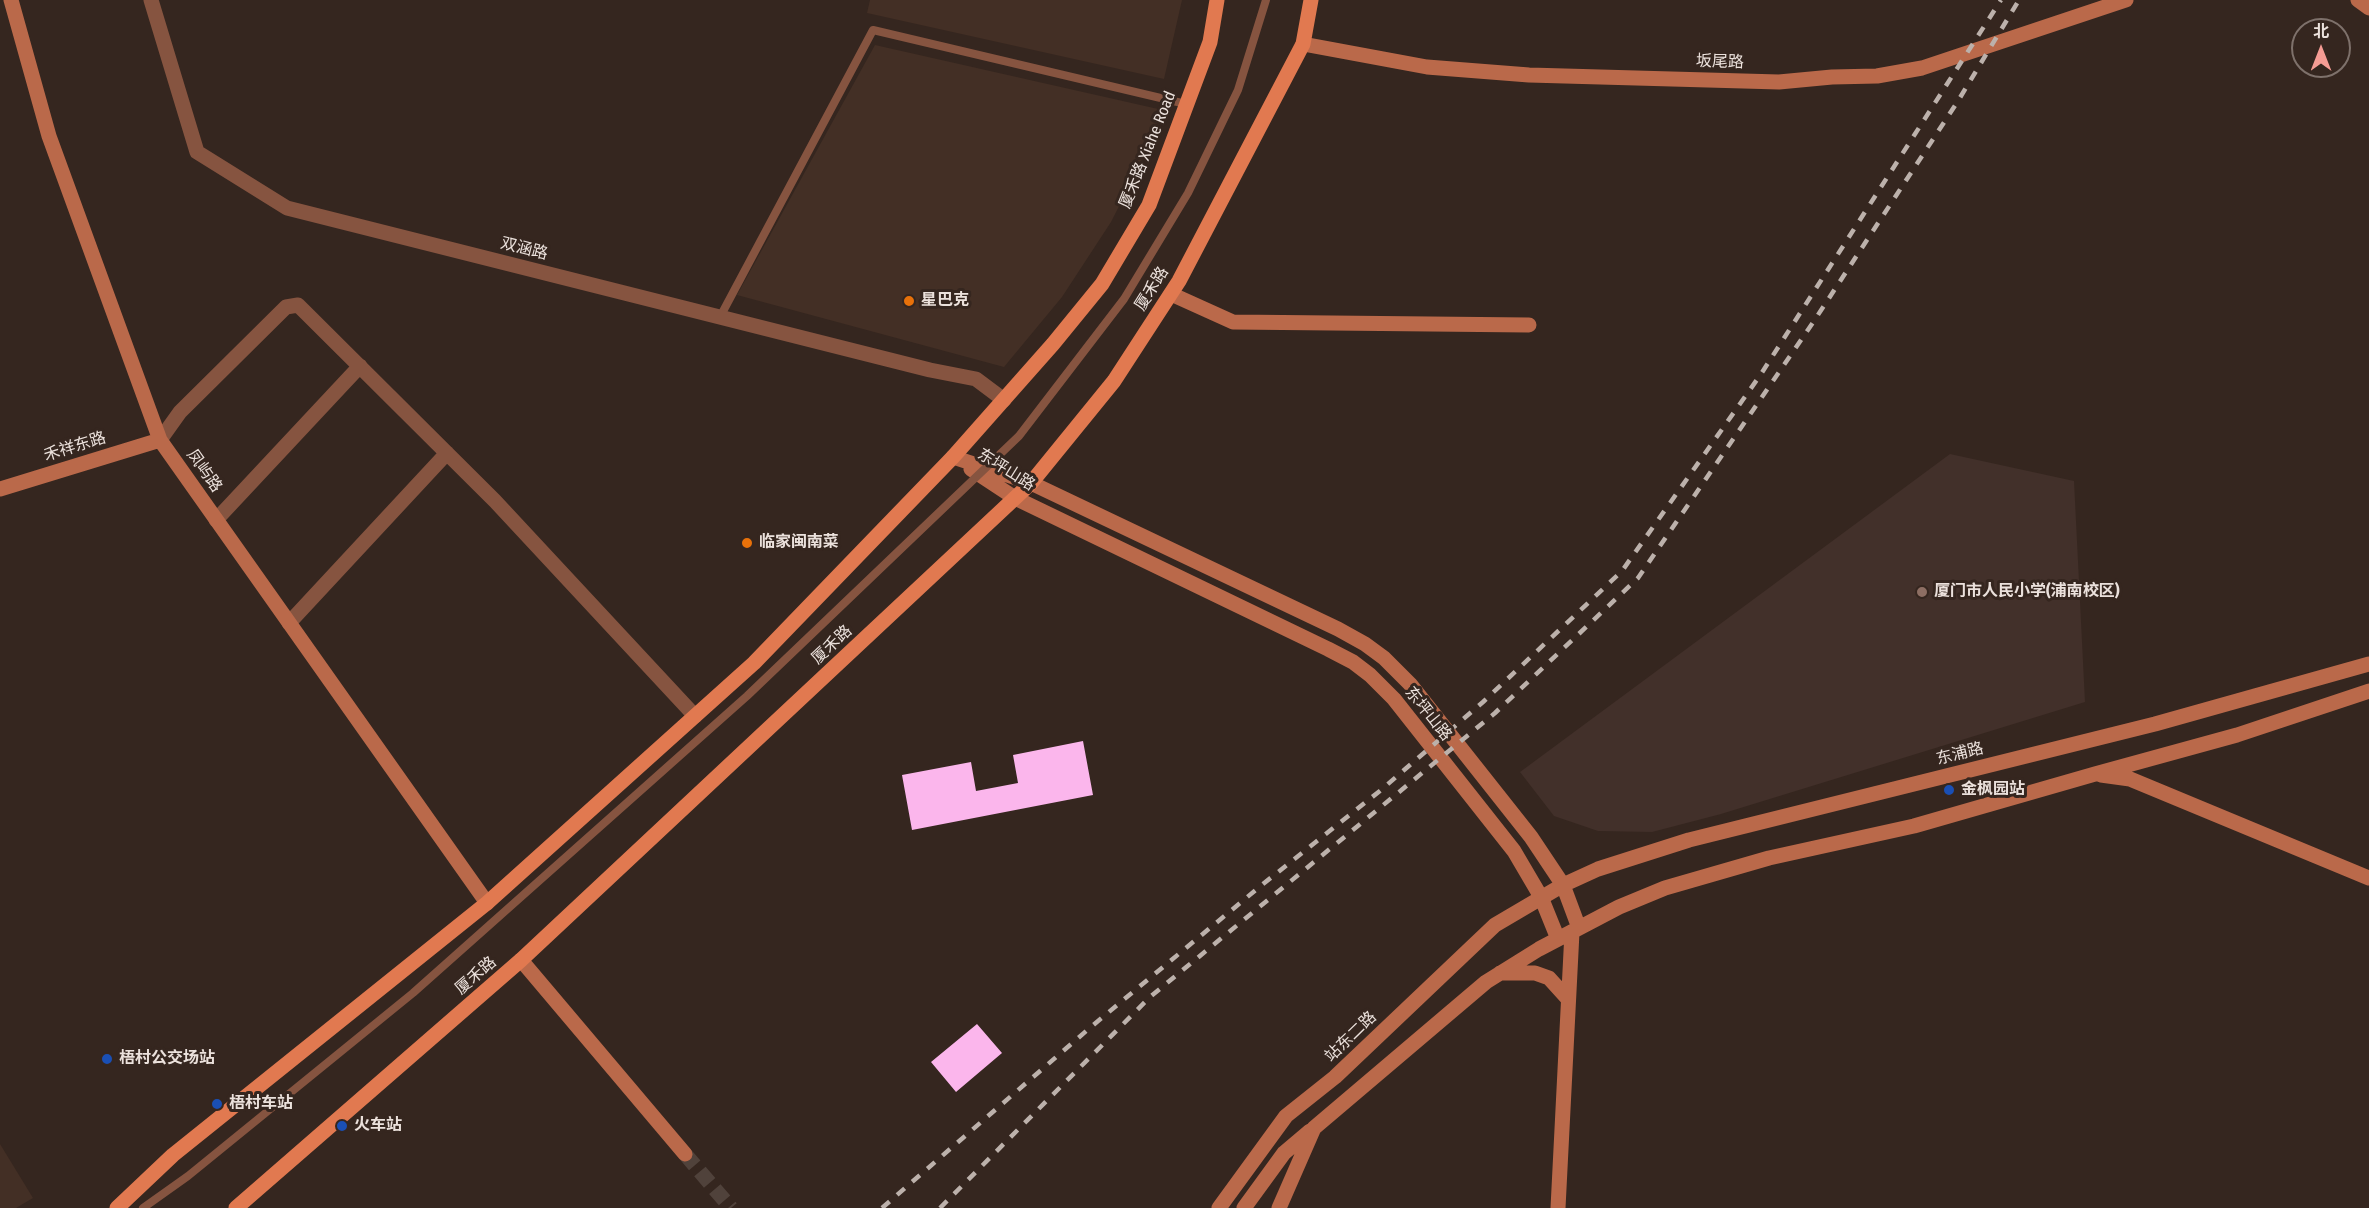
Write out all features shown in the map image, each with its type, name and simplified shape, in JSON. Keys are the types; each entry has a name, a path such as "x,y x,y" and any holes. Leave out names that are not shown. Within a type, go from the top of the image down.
{"main road":[{"name":"凤屿路","path":"11,0 49,136 160,440 487,903"},
{"name":"厦禾路","path":"236,1208 522,960 1031,483 1114,381 1171,294 1303,44 1311,0"},
{"name":"坂尾路","path":"1303,44 1427,67 1495,73 1779,82 1877,76 1922,68 2126,0"},
{"path":"2358,0 2369,8"},
{"name":"厦禾路 Xiahe Road","path":"1004,400 1102,284 1149,205 1210,42 1216,5"},
{"path":"1171,294 1233,322 1529,325"},
{"path":"117,1208 173,1155 487,903 754,663 953,457 1004,400"},
{"name":"禾祥东路","path":"0,489 160,440"},
{"name":"东坪山路","path":"953,457 1031,483 1338,629 1384,658 1410,684 1521,825 1563,885 1570,933 1558,1208"},
{"name":"东坪山路","path":"953,457 1015,498 1328,649 1362,669 1394,699 1514,851 1541,897 1570,933"},
{"name":"东浦路","path":"1541,897 1598,869 1689,840 2155,724 2367,664"},
{"path":"1244,1208 1284,1153 1486,982 1619,907 1665,888 1769,858 1914,826 2237,735 2369,691"},
{"path":"2095,774 2130,779 2369,878"},
{"name":"站东二路","path":"1219,1208 1286,1116 1335,1077 1495,925 1541,897"},
{"path":"522,960 685,1154"},
{"path":"1500,973 1535,973 1549,978 1568,999"},
{"path":"1279,1208 1314,1128"}],"street":[{"name":"双涵路","path":"152,0 196,152 286,208 930,370 976,379 1004,400"},
{"path":"160,440 180,411 286,307 298,305 495,501 695,716"},
{"path":"216,520 360,366"},
{"path":"289,623 447,453"}],"lane":[{"path":"143,1208 188,1176 413,993 747,696 1020,436 1124,299 1188,193 1238,90 1266,0"},
{"path":"720,317 873,30 1186,104"}],"shaded area":[{"path":"870,0 1182,0 1164,79 867,13"},
{"path":"875,45 1167,111 1111,222 1062,297 1004,367 737,295"},
{"name":"厦门市人民小学(浦南校区)","path":"1950,454 2074,481 2085,702 1721,814 1652,832 1598,831 1554,816 1520,772"},
{"path":"0,1144 33,1198 16,1208 0,1208"}],"building":[{"path":"1083,741 1093,795 912,830 902,775 971,762 976,791 1018,783 1013,755"},
{"path":"977,1024 1002,1053 956,1092 931,1062"}],"tunnel":[{"path":"685,1154 731,1208"}],"railway":[{"path":"882,1208 1092,1026 1263,884 1381,790 1483,702 1622,571 1761,374 2001,0"},
{"path":"940,1208 1150,997 1495,713 1638,578 1814,321 1958,101 2019,0"}],"place":[{"name":"星巴克","path":"909,301"},
{"name":"临家闽南菜","path":"747,543"},
{"name":"厦门市人民小学(浦南校区)","path":"1922,592"},
{"name":"金枫园站","path":"1949,790"},
{"name":"梧村公交场站","path":"107,1059"},
{"name":"梧村车站","path":"217,1104"},
{"name":"火车站","path":"342,1126"}]}
